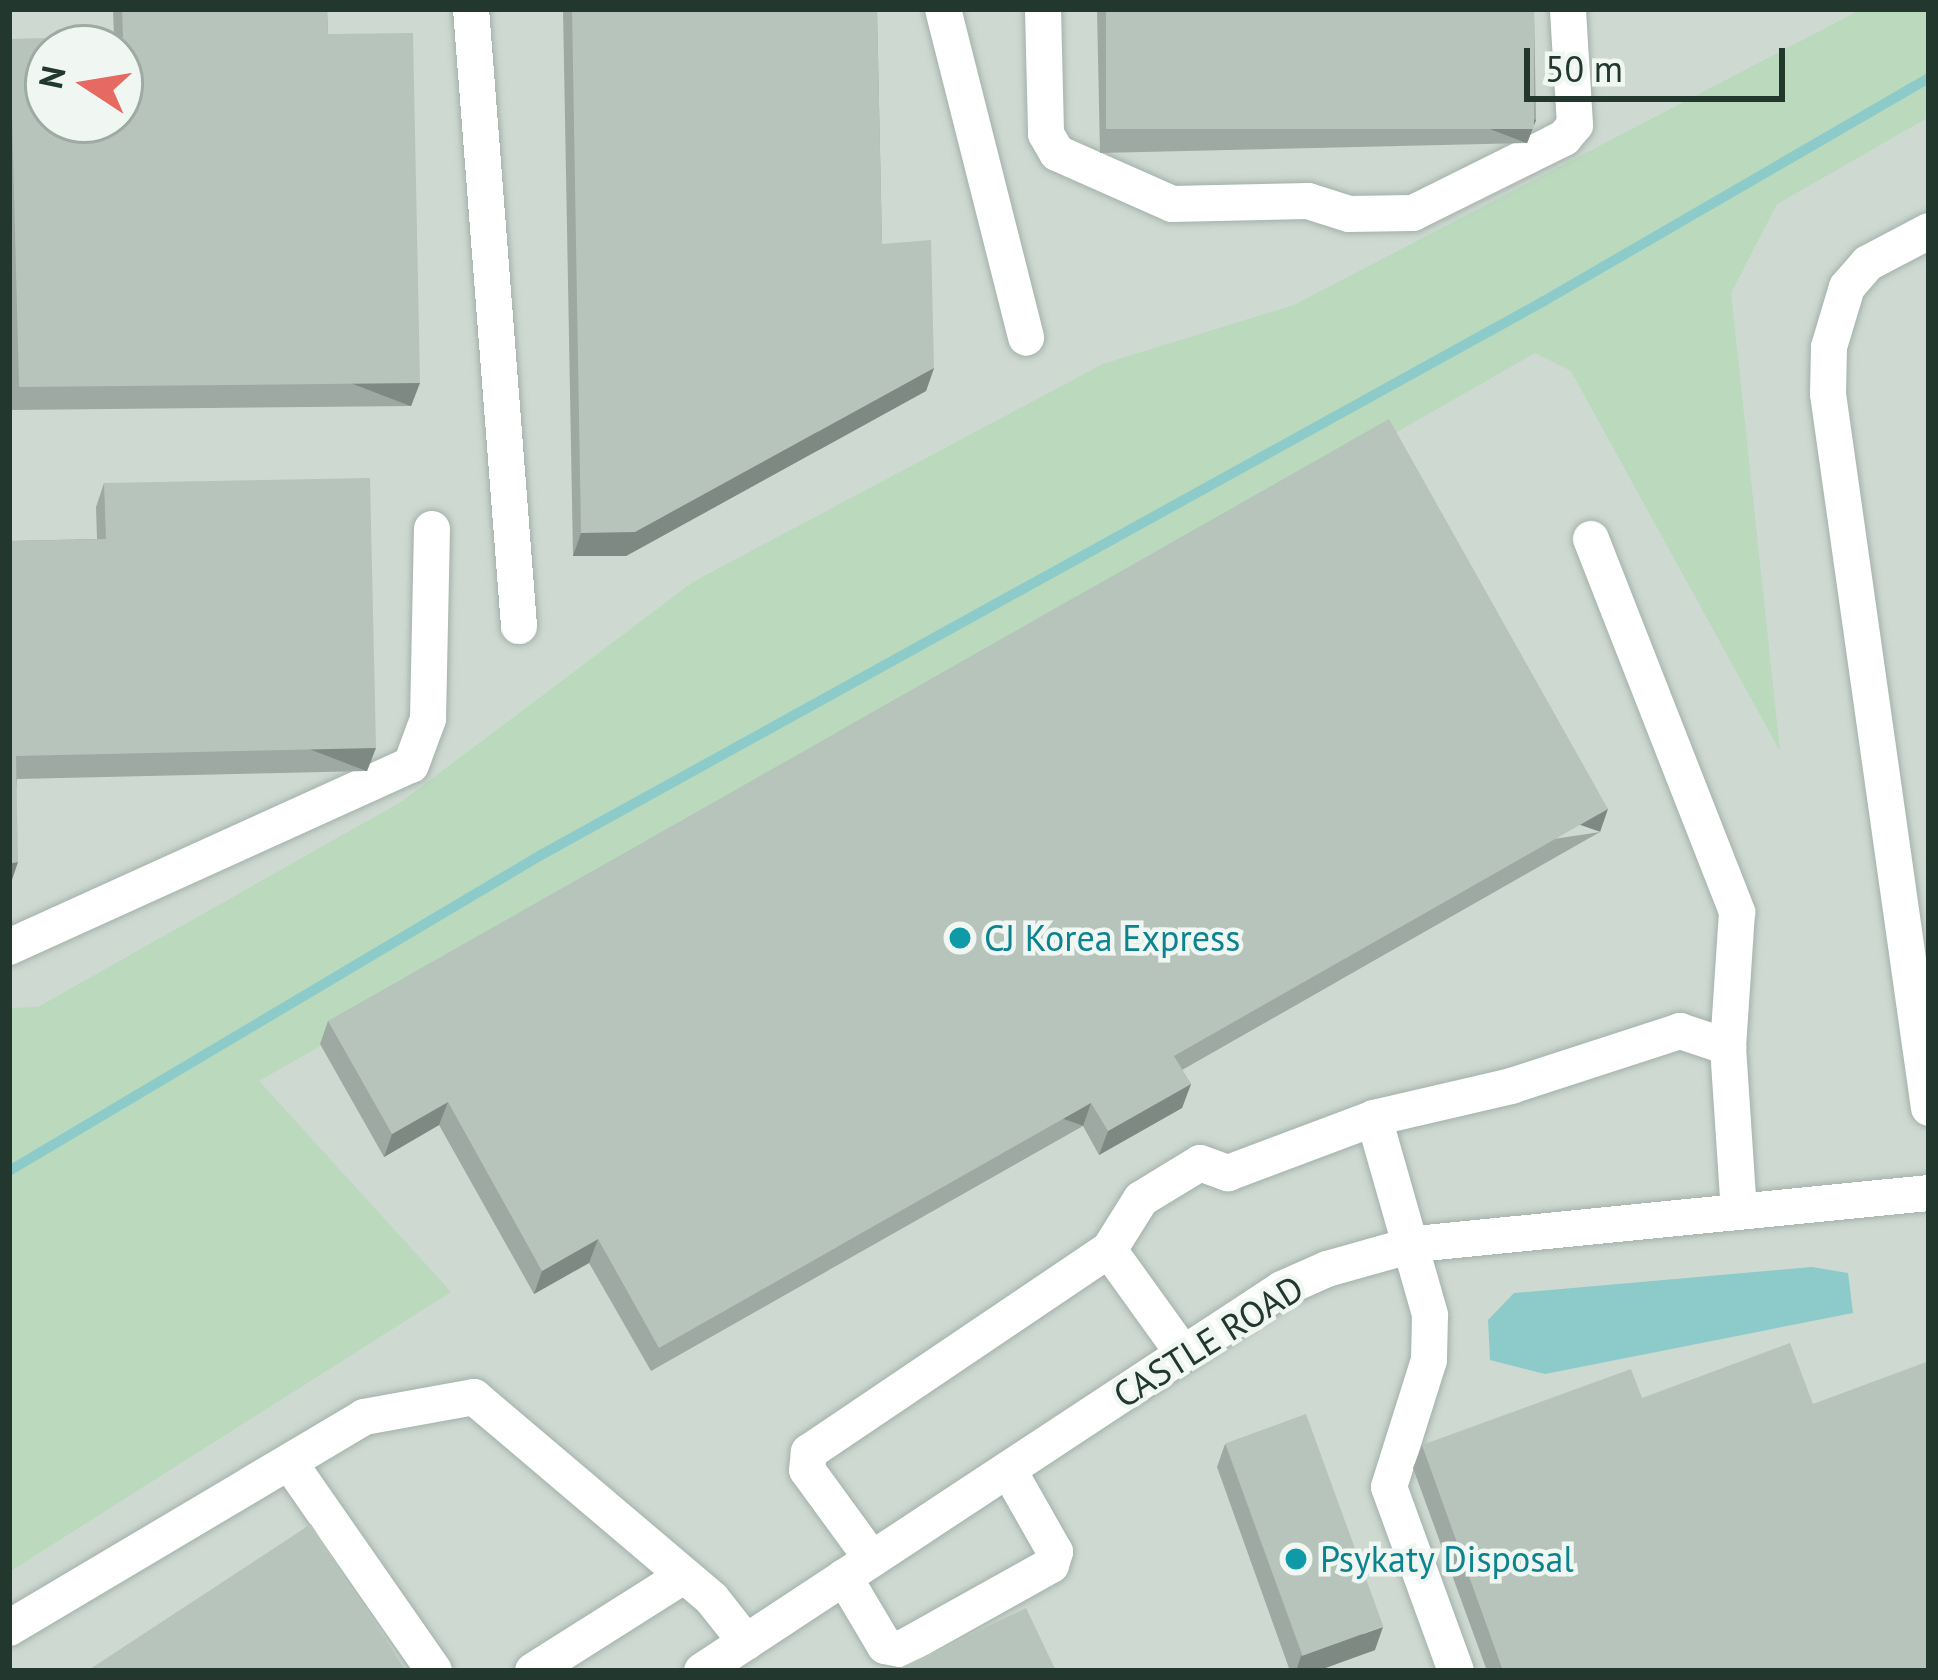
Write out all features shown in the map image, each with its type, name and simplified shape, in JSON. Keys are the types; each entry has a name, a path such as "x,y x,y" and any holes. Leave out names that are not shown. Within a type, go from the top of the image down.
{"street":[{"path":"471,9 519,626"},
{"path":"943,9 1026,338"},
{"path":"1043,9 1046,134 1057,153 1172,204 1308,201 1349,214 1413,213 1564,138 1575,124 1568,9"},
{"path":"1929,231 1868,262 1847,287 1829,347 1828,394 1929,1108"},
{"path":"9,946 411,765 428,719 432,529"},
{"path":"1591,539 1737,912 1727,1047 1739,1212"},
{"path":"1008,1469 1055,1552 1051,1565 901,1649 885,1646 858,1568 807,1470 809,1452 1108,1250 1142,1199 1200,1163 1228,1173 1374,1118 1511,1086 1680,1031 1727,1047"},
{"path":"1374,1118 1416,1244 1430,1316 1429,1360 1388,1487 1456,1671"},
{"name":"CASTLE ROAD","path":"702,1671 1282,1289 1416,1244 1929,1193"},
{"path":"1108,1250 1183,1353"},
{"path":"9,1628 364,1417 474,1397 683,1576 746,1642"},
{"path":"289,1462 434,1671"},
{"path":"533,1671 683,1576"}],"shaded area":[{"path":"9,9 1929,9 1929,1671 9,1671"}],"green space":[{"path":"1862,9 1929,9 1929,117 1777,204 1731,293 1780,751 1571,371 1535,353 259,1081 451,1292 9,1572 9,1008 38,1007 401,802 693,582 1103,364 1294,305"}],"water":[{"path":"1812,1267 1848,1273 1853,1313 1545,1374 1490,1360 1488,1320 1514,1293"}],"building":[{"path":"122,9 327,9 328,34 413,33 420,383 19,387 10,39 24,39 24,144 144,144 144,24 123,24"},
{"path":"572,9 877,9 882,244 931,240 934,368 635,532 581,533"},
{"path":"1106,9 1534,9 1534,129 1106,129"},
{"name":"CJ Korea Express","path":"1389,419 1608,809 1174,1056 1191,1084 1108,1131 1091,1103 659,1348 598,1239 542,1271 448,1102 392,1134 328,1021"},
{"path":"370,478 376,748 16,756 18,862 9,863 9,541 106,539 104,483"},
{"path":"1790,1343 1813,1404 1929,1361 1929,1671 1503,1671 1422,1445 1631,1369 1642,1398"},
{"name":"Psykaty Disposal","path":"1306,1414 1383,1626 1302,1656 1225,1443"},
{"path":"311,1524 406,1671 87,1671"},
{"path":"1026,1608 1056,1671 893,1671"}],"waterway":[{"path":"9,1171 541,855 1544,301 1929,78"}],"place":[{"name":"CJ Korea Express","path":"960,938"},
{"name":"Psykaty Disposal","path":"1296,1559"}]}
